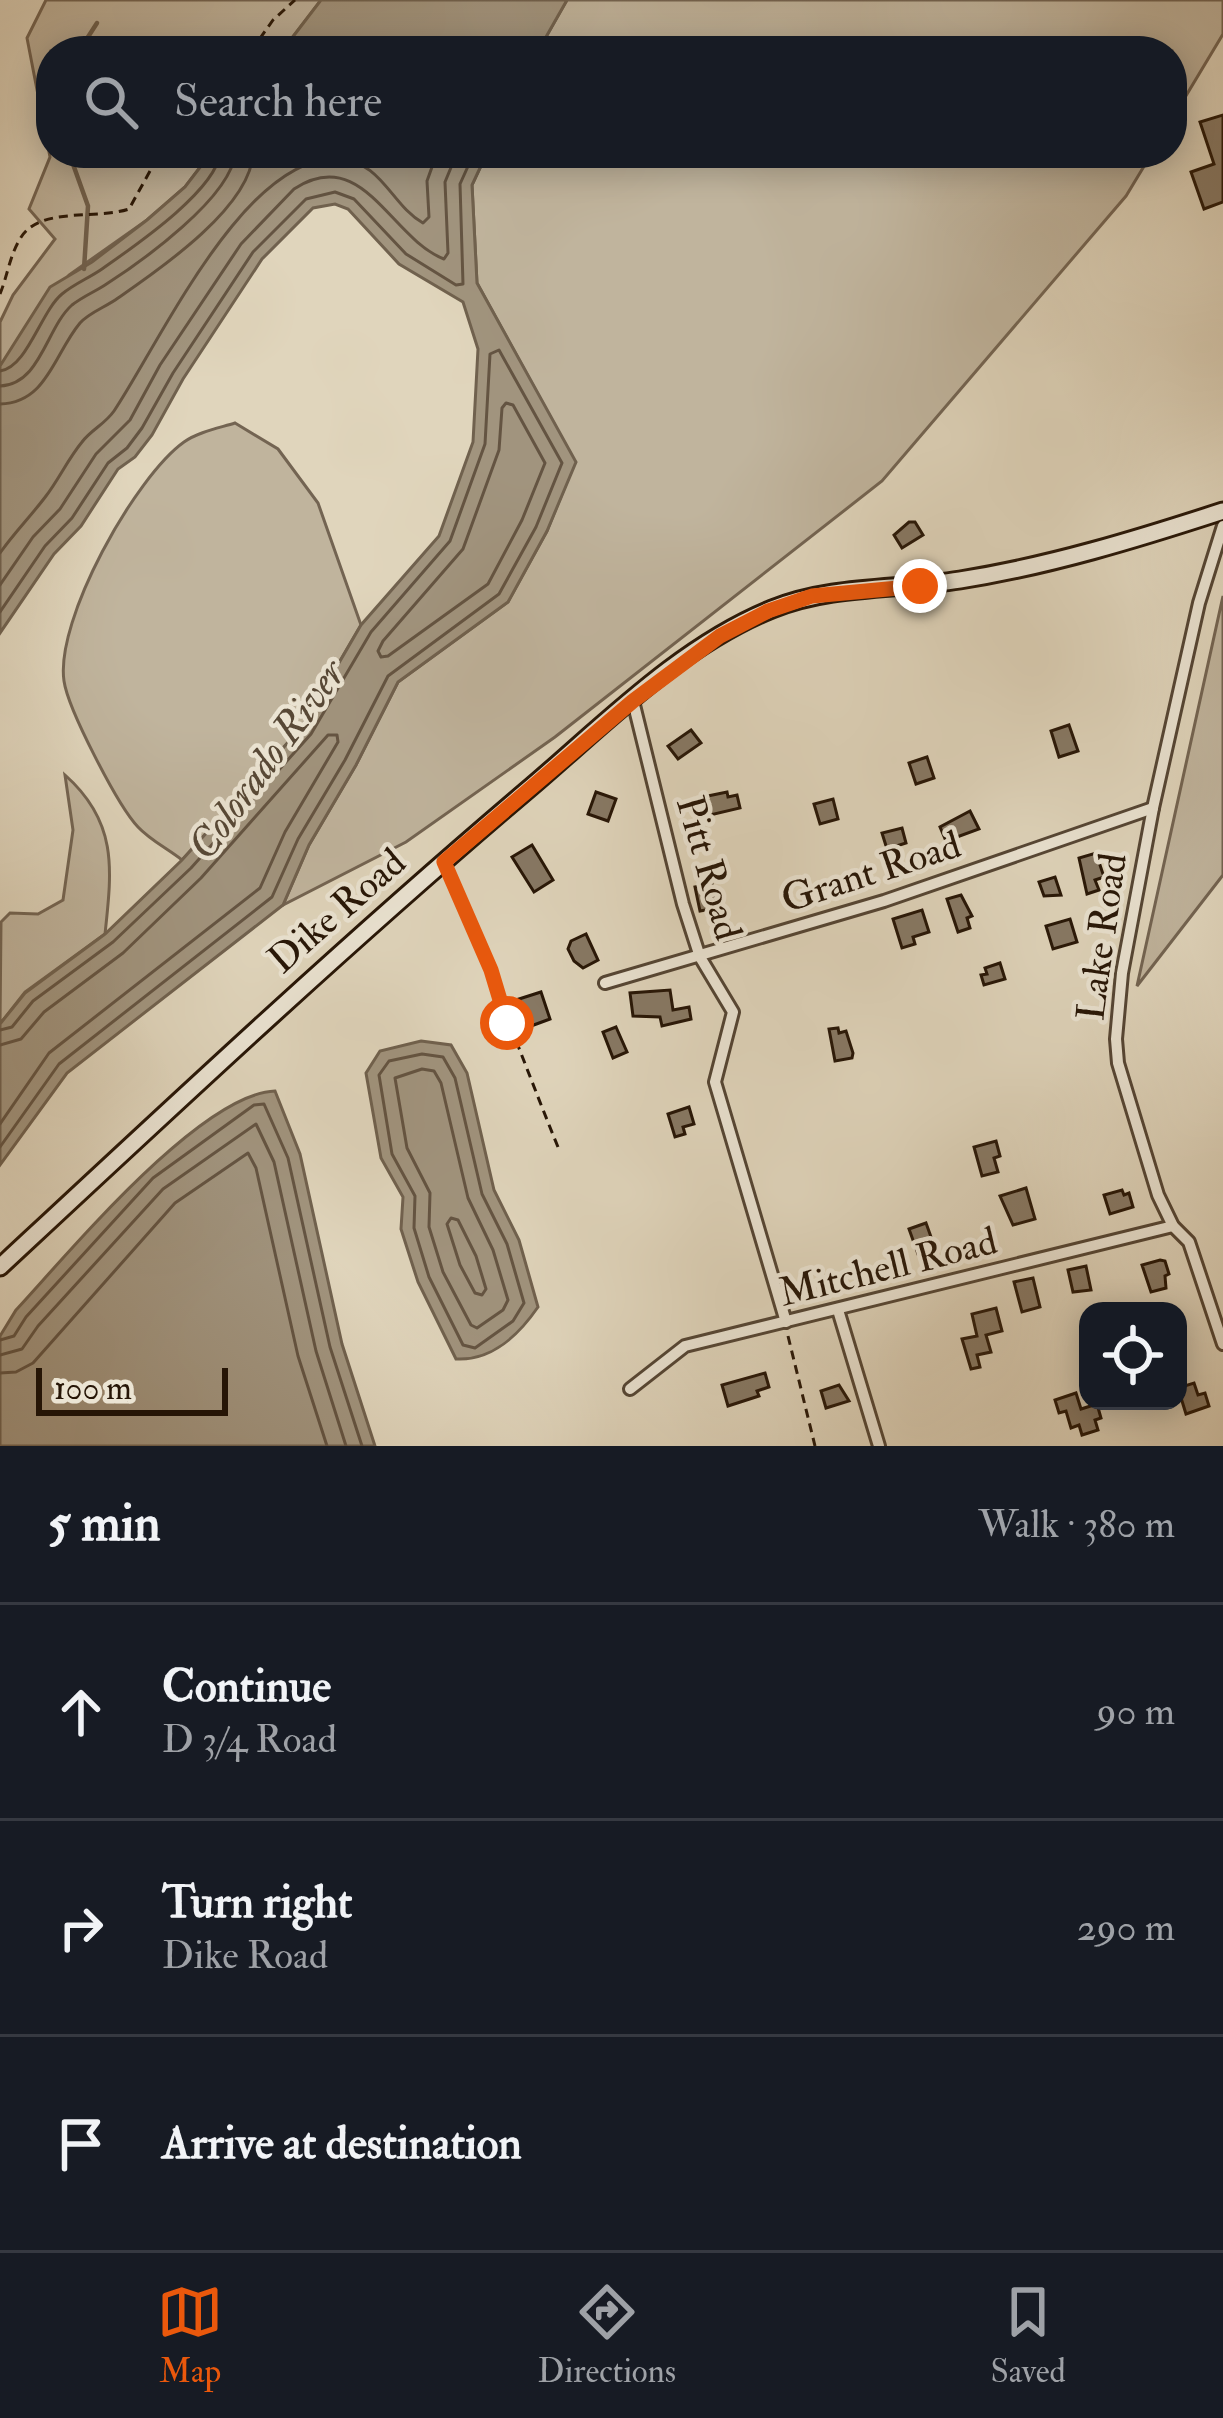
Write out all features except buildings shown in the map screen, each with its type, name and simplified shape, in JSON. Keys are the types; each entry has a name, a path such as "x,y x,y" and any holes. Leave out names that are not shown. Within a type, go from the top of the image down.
{"street":[{"name":"Dike Road","path":"0,1267 271,1013 633,701 720,636 789,603 838,592 983,576 1223,512"},
{"name":"Lake Road","path":"1223,526 1199,603 1153,808 1122,973 1116,1039 1118,1063 1158,1195 1172,1226 1189,1241 1223,1344"},
{"name":"Pitt Road","path":"633,701 700,957 733,1012 715,1082 785,1322"},
{"name":"Grant Road","path":"605,983 906,894 1153,808"},
{"name":"Mitchell Road","path":"630,1389 686,1346 1172,1226"},
{"path":"838,1310 879,1446"}],"path":[{"path":"262,36 295,0"},
{"path":"0,295 24,232 40,220 129,209 152,168"},
{"path":"444,862 560,1152"},
{"path":"785,1322 815,1446"}],"shaded area":[{"path":"46,0 321,0 293,36 36,36 36,85 27,38"},
{"path":"567,0 1223,0 1223,34 1187,94 1187,36 547,36"},
{"path":"46,168 200,168 147,220 69,275 0,366 0,322 13,295 55,239 29,209"},
{"path":"480,168 1143,168 1126,196 882,481 555,737 406,842 283,905 309,845 398,682 508,602 547,531 575,462 477,283 472,185"},
{"path":"235,423 278,449 318,503 361,625 301,728 182,860 138,827 107,779 68,694 65,655 85,588 143,486 184,442"},
{"path":"1223,596 1223,875 1137,986"},
{"path":"65,775 95,811 103,829 109,868 105,934 25,992 0,1024 1,922 10,913 38,914 63,900 73,830"}],"water":[{"path":"321,0 567,0 547,36 293,36"},
{"path":"200,168 480,168 472,185 477,283 576,462 547,531 508,602 398,682 309,845 283,905 67,1073 0,1165 0,1024 25,993 105,934 182,860 301,728 361,625 439,536 473,442 478,349 463,302 399,264 348,209 335,204 313,208 262,259 152,435 118,469 0,633 0,366 50,287 92,262 185,187"},
{"path":"421,1041 451,1045 467,1073 494,1190 519,1240 538,1307 503,1345 469,1359 456,1359 418,1282 401,1229 403,1197 381,1158 366,1073 380,1051"},
{"path":"275,1091 300,1154 342,1344 375,1446 0,1446 0,1336 16,1310 101,1217 174,1147 244,1099"}],"waterway":[{"path":"89,36 97,23"},
{"path":"74,168 88,206 84,269"}],"route":[{"path":"507,1023 491,970 444,862 633,701 692,654 744,622 812,596 920,586"}],"water label":[{"name":"Colorado River","path":"267,760"}]}
